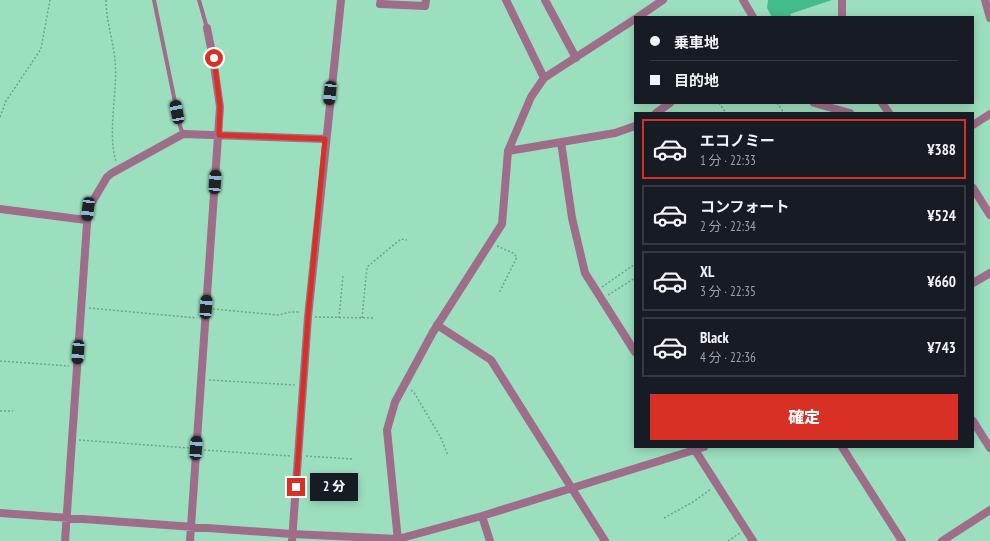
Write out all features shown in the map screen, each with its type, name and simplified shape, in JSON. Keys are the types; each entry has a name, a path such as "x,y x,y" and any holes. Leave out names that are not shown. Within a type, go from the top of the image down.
{"street":[{"path":"292,538 308,315 340,0"},
{"path":"381,0 380,4 425,6 426,0"},
{"path":"506,0 544,78"},
{"path":"545,0 576,58"},
{"path":"639,16 662,0"},
{"path":"743,0 753,16"},
{"path":"842,0 842,16"},
{"path":"985,0 990,18"},
{"path":"398,540 387,430 393,407 437,325 504,219 508,151 531,98 544,78 634,20"},
{"path":"190,541 220,107 214,58 207,28"},
{"path":"657,112 669,104"},
{"path":"818,104 846,112"},
{"path":"974,124 990,114"},
{"path":"508,151 615,133 634,126"},
{"path":"65,541 86,220 88,209 107,177 120,168 183,134 325,139"},
{"path":"561,142 572,218 585,273 634,350"},
{"path":"974,190 990,215"},
{"path":"0,209 86,220"},
{"path":"974,282 990,272"},
{"path":"437,325 491,360 605,541"},
{"path":"974,423 990,448"},
{"path":"843,448 902,541"},
{"path":"0,513 191,527 292,538 398,540 482,516 694,449 753,541"},
{"path":"942,541 990,510"},
{"path":"482,516 490,541"}],"lane":[{"path":"154,0 180,126 183,134"},
{"path":"199,0 207,28"}],"path":[{"path":"0,117 6,101 41,49 50,0"},
{"path":"106,0 115,61 114,155 120,168"},
{"path":"362,318 367,267 401,239 408,240"},
{"path":"490,243 513,253 517,257 499,293"},
{"path":"596,291 634,265"},
{"path":"340,318 343,275"},
{"path":"601,299 634,279"},
{"path":"206,307 278,315 291,312 340,318 374,318"},
{"path":"80,308 205,318"},
{"path":"0,361 76,367"},
{"path":"201,379 274,385 303,385"},
{"path":"404,384 415,394 423,406 441,438 448,456"},
{"path":"0,411 13,411"},
{"path":"72,440 196,448 282,457 298,455 352,459"},
{"path":"664,518 693,502 717,485"},
{"path":"728,541 746,529"}],"green space":[{"path":"768,0 832,0 790,14 791,16 771,16 767,8"}],"route":[{"path":"214,58 220,107 219,135 325,139 308,317 296,487"}]}
